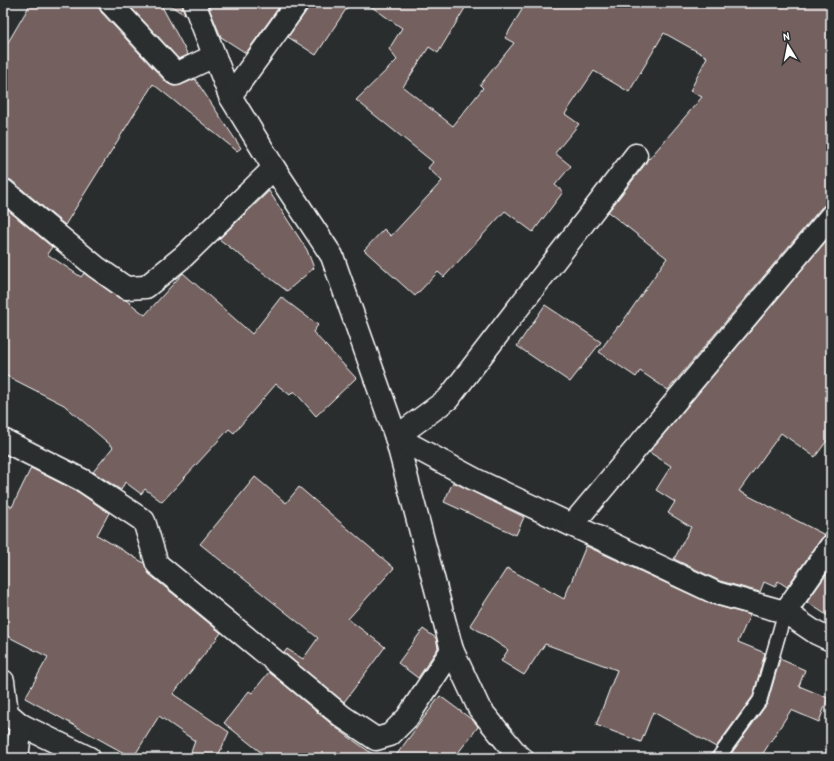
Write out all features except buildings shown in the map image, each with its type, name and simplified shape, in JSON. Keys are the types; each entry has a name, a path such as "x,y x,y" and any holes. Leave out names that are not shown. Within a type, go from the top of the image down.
{"street":[{"path":"110,3 176,74 214,56"},
{"path":"194,3 230,96 274,168 332,256 396,437 452,650 479,708 519,757 522,758"},
{"path":"230,96 297,3"},
{"path":"396,437 448,399 636,155"},
{"path":"3,190 96,268 126,288 146,287 184,256 274,168"},
{"path":"572,524 831,216"},
{"path":"396,437 476,480 716,593 785,612 816,633 831,640"},
{"path":"3,440 84,481 144,521 157,564 343,717 376,739 390,735 407,718 452,650"},
{"path":"785,612 831,546"},
{"path":"3,681 7,713 21,725 89,758"},
{"path":"17,758 21,725"}],"lane":[{"path":"718,758 760,700 785,612"}]}
